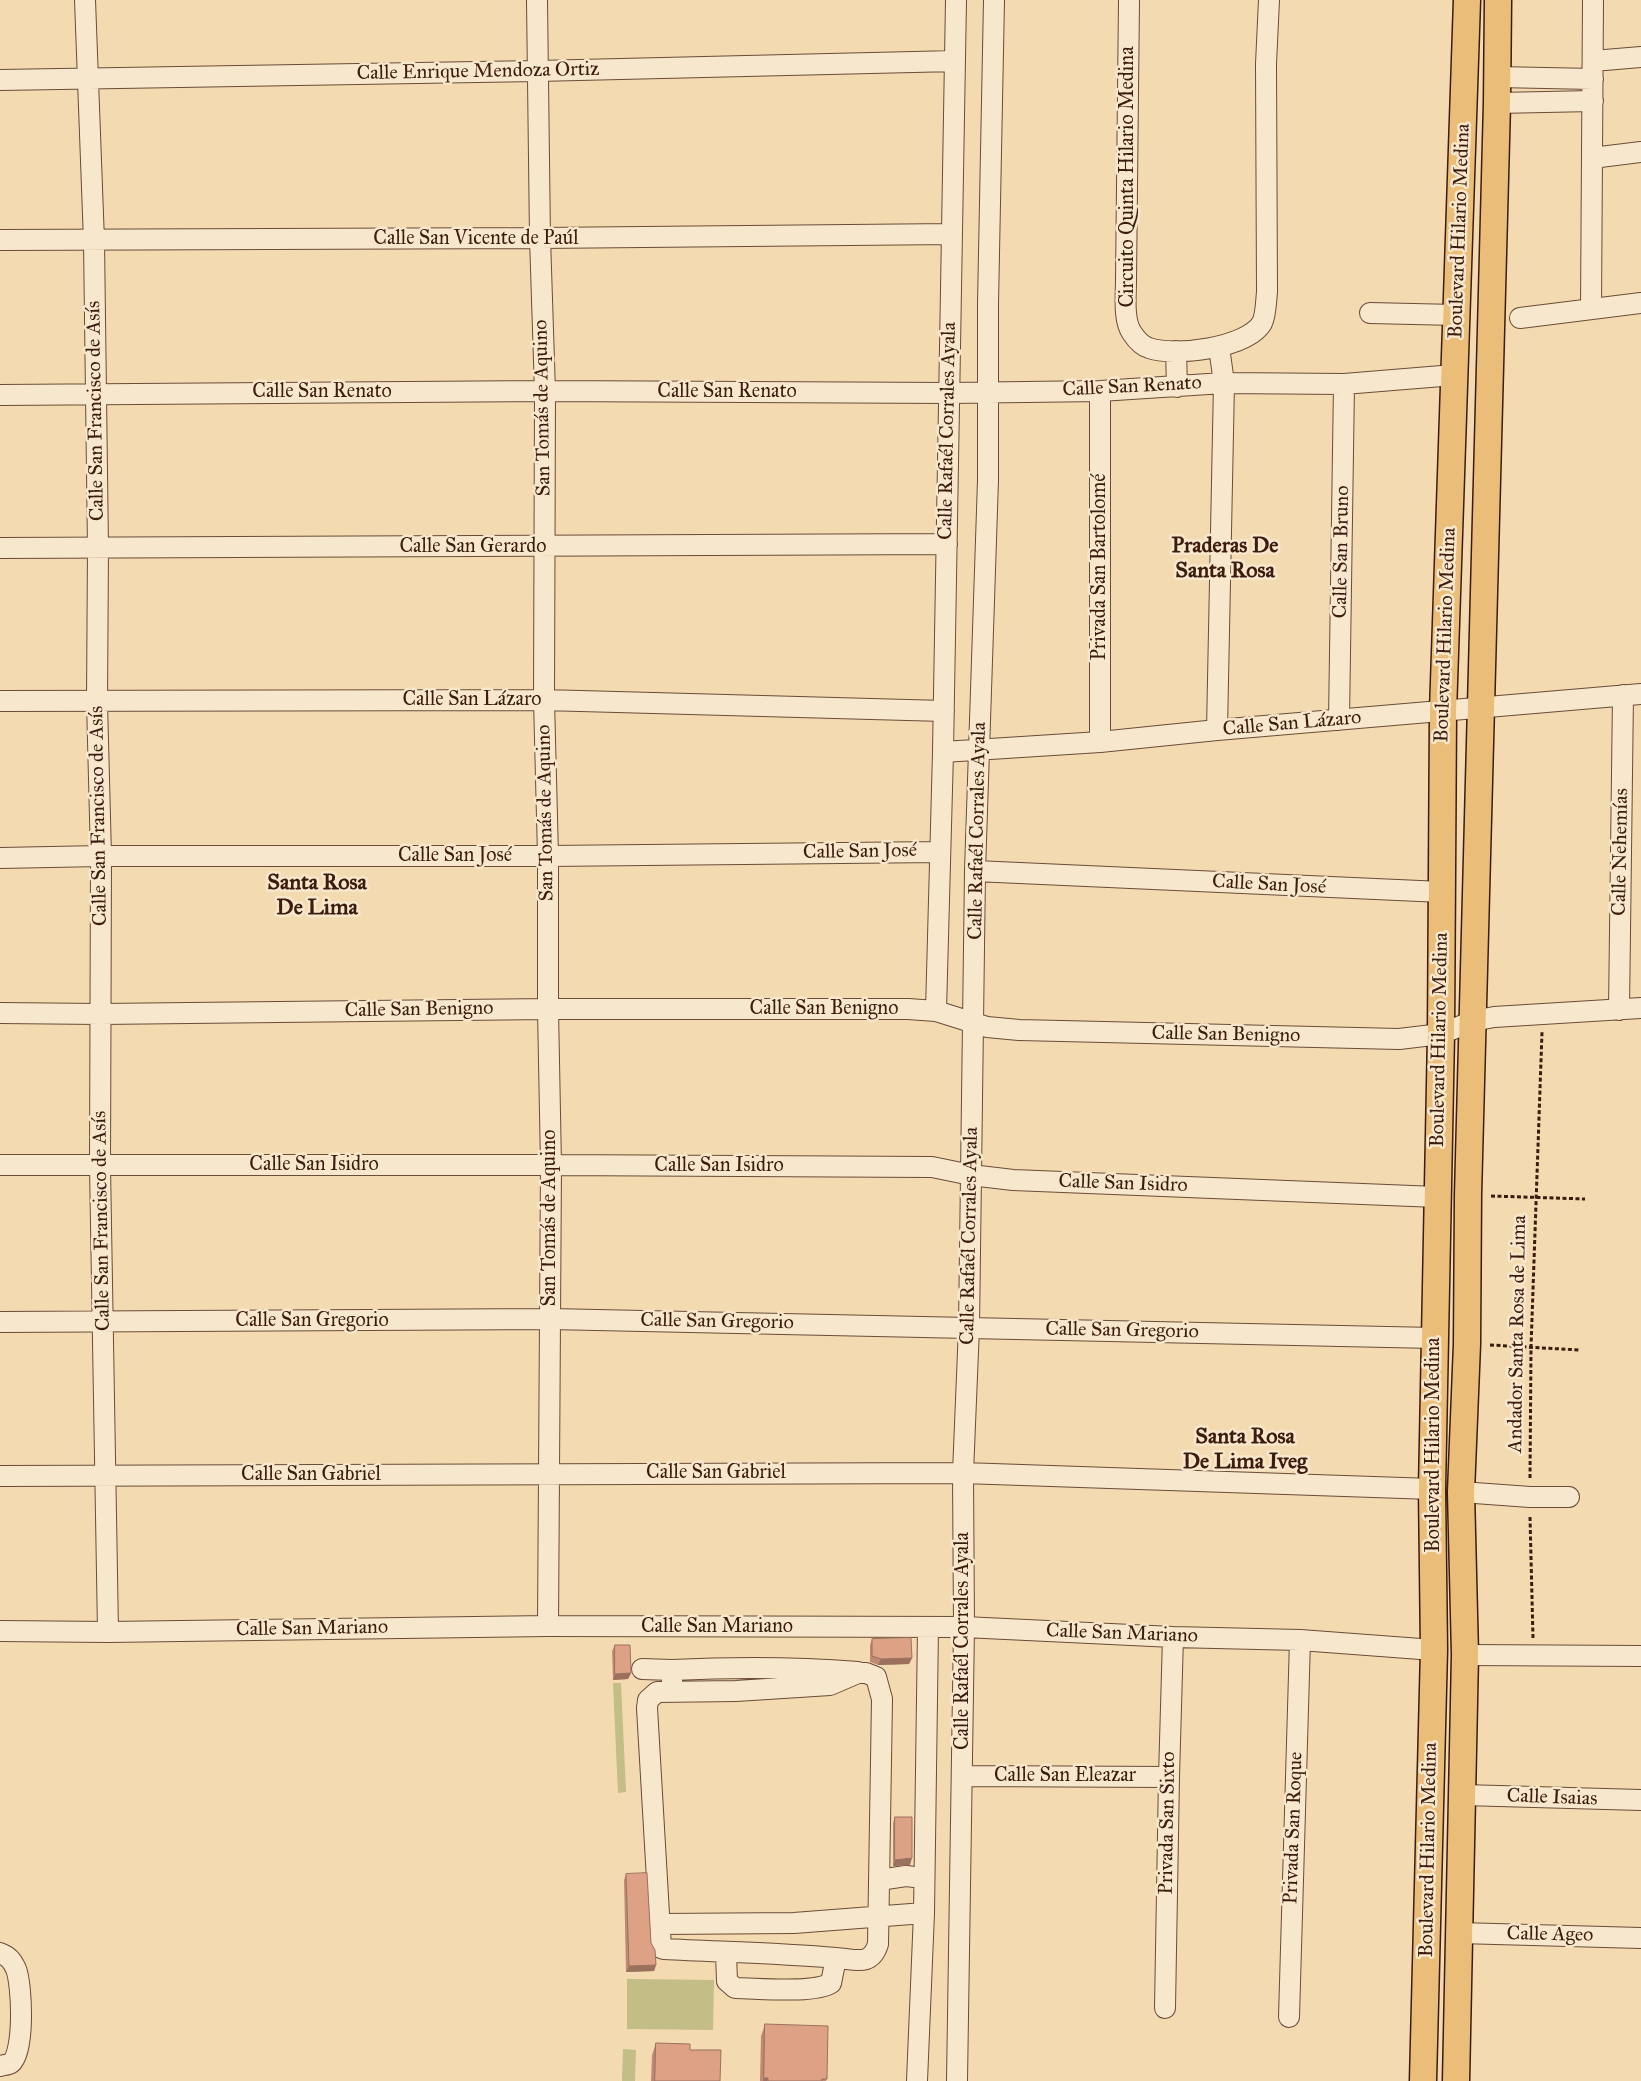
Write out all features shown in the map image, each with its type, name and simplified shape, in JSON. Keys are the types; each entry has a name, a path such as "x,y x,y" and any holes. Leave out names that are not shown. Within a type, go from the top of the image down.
{"main road":[{"name":"Boulevard Hilario Medina","path":"1423,2081 1434,1650 1432,1489 1441,1034 1443,712 1467,0"},
{"name":"Boulevard Hilario Medina","path":"1456,2081 1466,1656 1461,1492 1467,1344 1468,1194 1474,1021 1498,0"}],"street":[{"name":"Calle San Francisco de Asís","path":"85,0 94,241 98,548 97,702 101,856 100,1166 108,1632"},
{"name":"San Tomás de Aquino","path":"537,0 536,71 545,391 544,700 548,856 551,1165 548,1626"},
{"name":"Calle Rafaél Corrales Ayala","path":"936,1011 944,710 956,0"},
{"name":"Calle Rafaél Corrales Ayala","path":"957,2081 964,1627 963,1473 969,1327 976,871 988,480 988,304 994,0"},
{"name":"Circuito Quinta Hilario Medina","path":"1129,0 1126,280 1128,320 1130,331 1138,341 1148,348 1176,351 1219,347 1236,341 1262,323 1265,308 1266,64 1269,0"},
{"path":"1591,309 1593,0"},
{"path":"1497,76 1593,70 1641,57"},
{"name":"Calle Enrique Mendoza Ortiz","path":"0,80 536,71 955,61"},
{"path":"1497,103 1592,101"},
{"path":"1592,158 1641,152"},
{"name":"Calle San Vicente de Paúl","path":"0,240 94,241 952,234"},
{"path":"1520,318 1641,303"},
{"path":"1370,313 1456,315"},
{"path":"1217,730 1224,383 1219,347"},
{"path":"1176,351 1178,387"},
{"name":"Calle San Renato","path":"0,395 545,391 950,393 1100,391 1224,383 1344,384 1454,375"},
{"name":"Calle San Bruno","path":"1339,720 1344,384"},
{"name":"Privada San Bartolomé","path":"1100,391 1100,742"},
{"name":"Calle San Gerardo","path":"0,548 947,544"},
{"name":"Calle San Lázaro","path":"943,752 1100,742 1632,694"},
{"name":"Calle Nehemías","path":"1619,1010 1632,694"},
{"name":"Calle San Lázaro","path":"0,701 544,700 944,710"},
{"name":"Calle San José","path":"0,858 101,856 548,856 939,852"},
{"name":"Calle San José","path":"976,871 1442,892"},
{"name":"Calle San Benigno","path":"0,1013 100,1014 548,1009 908,1009 936,1011 987,1027 1019,1030 1399,1039 1441,1034 1474,1021 1510,1015 1641,1008"},
{"name":"Calle San Isidro","path":"0,1165 932,1167 971,1175 1013,1180 1437,1197"},
{"name":"Calle San Gregorio","path":"0,1322 550,1319 1434,1338"},
{"name":"Calle San Gabriel","path":"0,1476 963,1473 1432,1489"},
{"path":"1461,1492 1530,1497 1569,1497"},
{"name":"Calle San Mariano","path":"0,1631 108,1632 548,1626 964,1627 1173,1637 1300,1640 1434,1650"},
{"name":"Calle Rafaél Corrales Ayala","path":"917,2081 924,1914 923,1878 928,1628"},
{"name":"Privada San Sixto","path":"1165,2008 1168,1777 1173,1637"},
{"name":"Privada San Roque","path":"1289,2017 1300,1640"},
{"path":"1466,1656 1641,1656"},
{"path":"736,1691 737,1667"},
{"path":"642,1669 672,1670 737,1667 787,1678 830,1678 858,1672 876,1677 882,1699 879,1917 878,1944 876,1952 871,1958 864,1960 661,1948 648,1700 657,1692 736,1691 787,1678"},
{"path":"672,1670 672,1691"},
{"name":"Calle San Eleazar","path":"962,1776 1168,1777"},
{"name":"Calle Isaias","path":"1463,1795 1641,1800"},
{"path":"879,1880 906,1876 923,1878"},
{"path":"661,1924 794,1923 924,1914"},
{"name":"Calle Ageo","path":"1459,1933 1641,1938"},
{"path":"0,1953 10,1958 19,1981 20,2029 19,2046 15,2057 11,2063 0,2066"},
{"path":"726,1953 727,1981 735,1988 807,1988 825,1986 830,1983 836,1958"}],"path":[{"name":"Andador Santa Rosa de Lima","path":"1534,1656 1530,1497 1532,1347 1542,1014"},
{"path":"1468,1194 1585,1199"},
{"path":"1467,1344 1579,1350"}],"shaded area":[{"path":"613,1683 621,1683 626,1792 618,1793"},
{"path":"627,1979 714,1980 713,2030 627,2029"},
{"path":"623,2049 636,2050 635,2081 622,2081"}],"building":[{"path":"911,1638 912,1658 881,1659 872,1656 872,1639"},
{"path":"615,1645 630,1645 631,1673 615,1674"},
{"path":"895,1817 912,1817 912,1858 895,1860"},
{"path":"647,1873 651,1943 655,1950 656,1965 629,1966 626,1874"},
{"path":"765,2024 828,2026 827,2079 822,2079 822,2081 768,2081 768,2078 764,2078"},
{"path":"656,2043 690,2044 690,2050 721,2050 720,2081 655,2081"}],"district":[{"name":"Praderas De Santa Rosa","path":"1225,560"},
{"name":"Santa Rosa De Lima","path":"317,896"},
{"name":"Santa Rosa De Lima Iveg","path":"1245,1450"}]}
